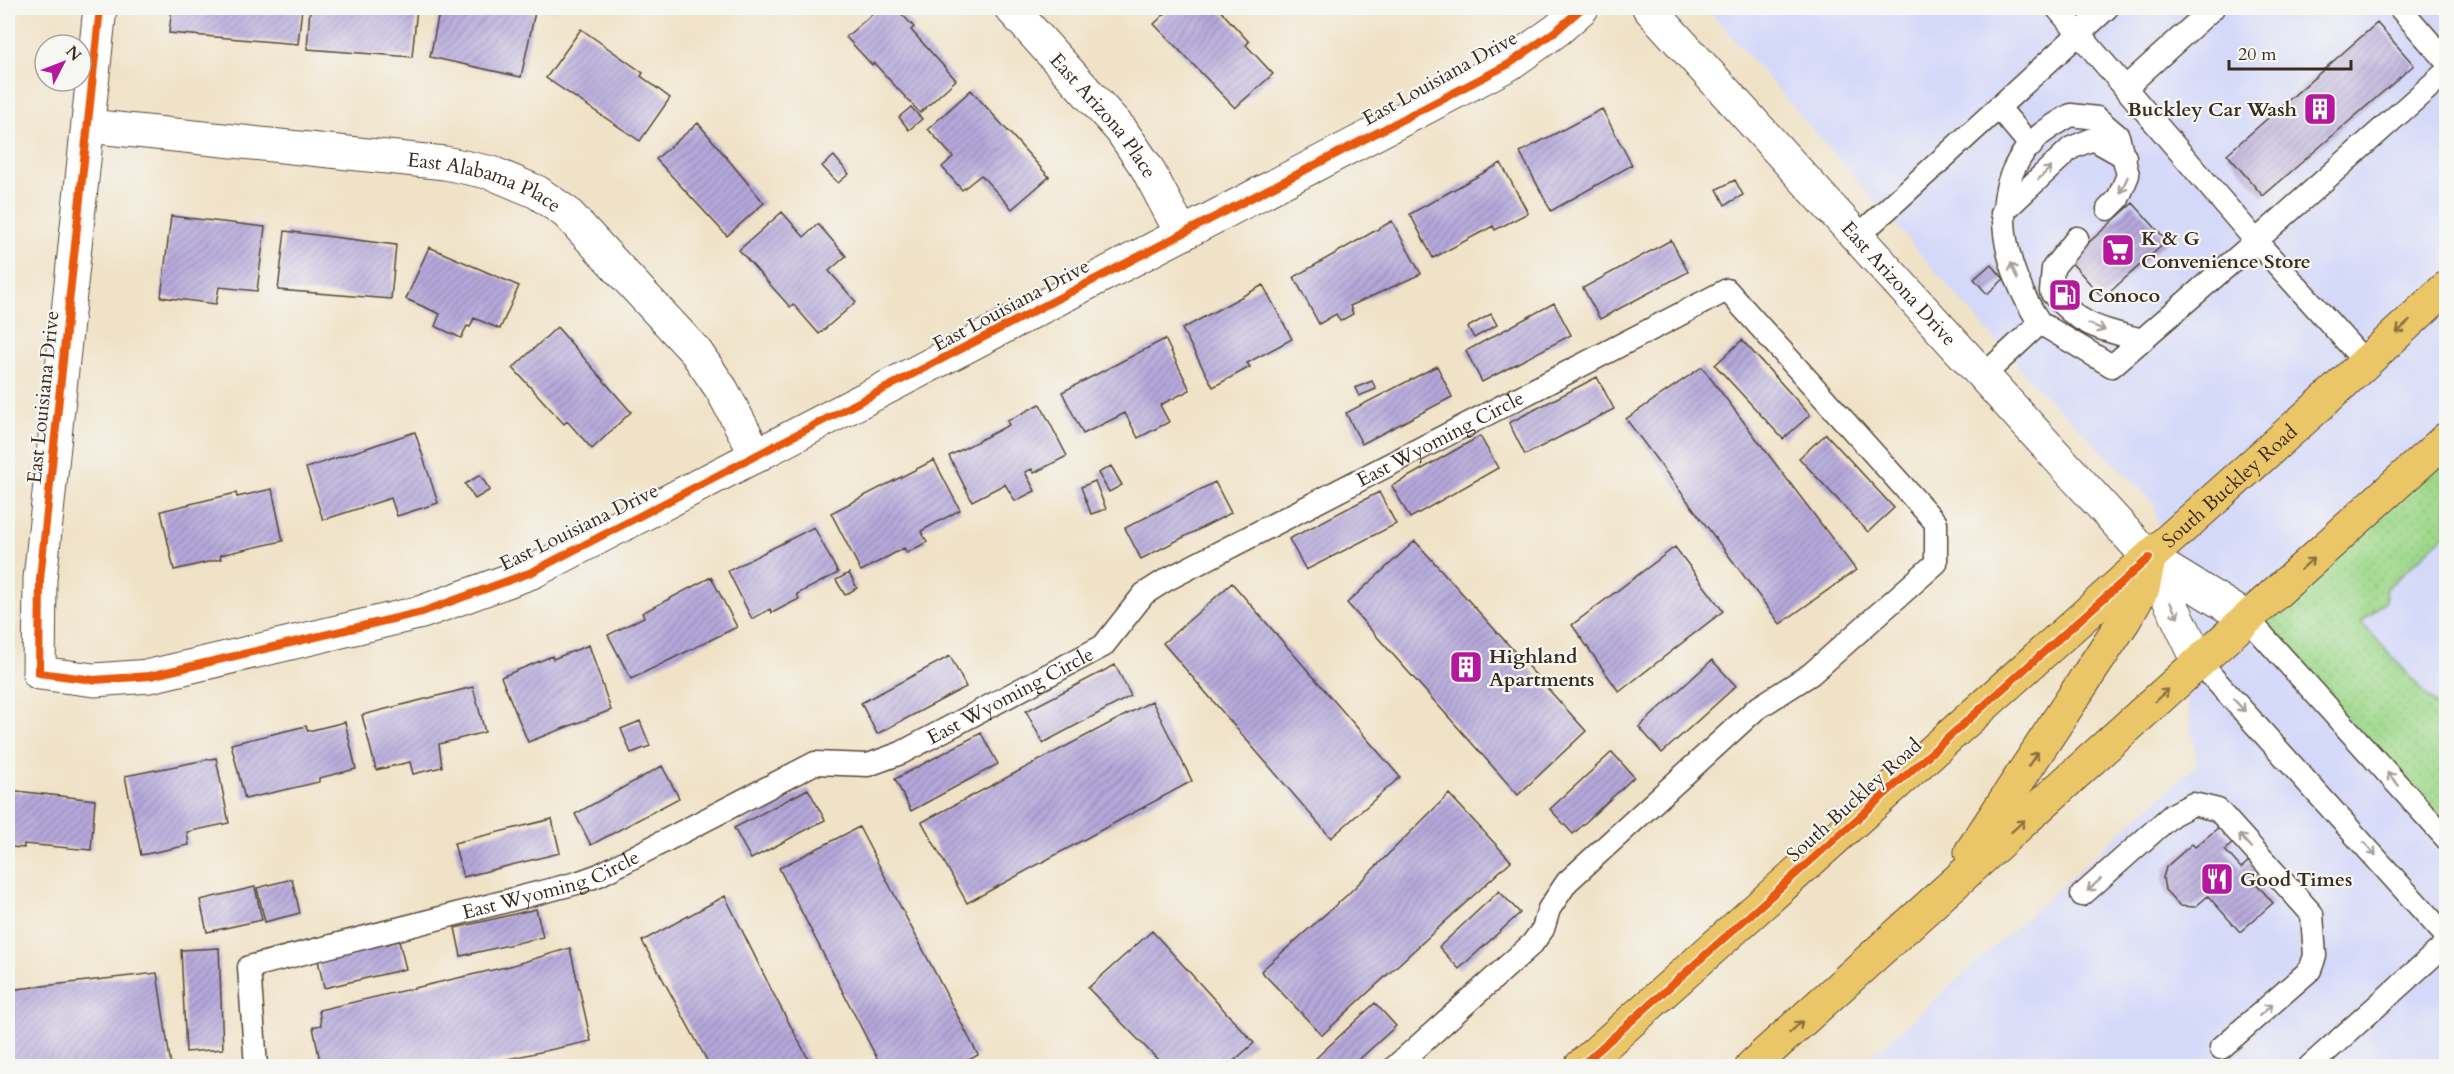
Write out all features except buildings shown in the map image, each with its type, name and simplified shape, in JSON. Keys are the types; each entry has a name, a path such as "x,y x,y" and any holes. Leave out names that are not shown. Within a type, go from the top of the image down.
{"main road":[{"name":"South Buckley Road","path":"1581,1066 2149,558 2446,288"},
{"path":"1752,1066 2446,439"},
{"path":"1942,895 2125,619 2143,588 2149,558"}],"street":[{"name":"East Louisiana Drive","path":"100,8 40,579 39,673 94,680 150,676 422,612 532,572 1509,64 1557,30 1582,8"},
{"name":"East Arizona Place","path":"1011,8 1121,130 1147,168 1182,234"},
{"name":"East Arizona Drive","path":"1649,8 2149,558 2247,618"},
{"name":"East Alabama Place","path":"88,126 445,163 492,173 537,192 567,213 593,238 696,352 722,390 757,456"},
{"name":"East Arizona Drive","path":"2149,558 2199,662"}],"lane":[{"path":"2058,8 2256,241 2365,362"},
{"path":"1857,237 2107,8"},
{"path":"2125,88 2213,8"},
{"path":"2400,8 2446,62"},
{"path":"2108,208 2118,199 2128,175 2118,136 2097,118 2071,115 2040,135 2031,146 2012,173 2002,213 2008,258 2026,302 2040,323 2112,366 2446,72"},
{"path":"1998,107 2031,146"},
{"path":"2002,213 2071,148 2092,139 2125,157"},
{"path":"2078,238 2053,268 2051,292 2060,303 2094,328 2143,340"},
{"name":"East Wyoming Circle","path":"256,1066 249,967 577,883 599,875 815,763 868,765 901,753 1103,646 1144,594 1166,580 1727,290 1936,523 1936,564 1811,674 1756,710 1567,882 1549,909 1543,929 1532,944 1395,1066"},
{"path":"1983,376 2040,323"},
{"path":"2247,618 2446,838"},
{"path":"2199,662 2446,936"},
{"path":"2082,895 2172,815 2193,804 2218,810 2312,914 2315,956 2310,970 2221,1048"},
{"path":"2310,1066 2446,944"}],"shaded area":[{"path":"1707,8 2446,8 2446,1066 1861,1066 2197,764 2154,503 2030,380"}],"green space":[{"path":"2446,439 2446,534 2385,590 2386,601 2361,622 2446,717 2446,838 2247,618"}],"cycle path":[{"path":"100,8 40,579 39,673 94,680 150,676 422,612 532,572 1509,64 1557,30 1582,8"},
{"path":"1581,1066 2149,558"}],"place":[{"name":"Buckley Car Wash","path":"2320,109"},
{"name":"K & G Convenience Store","path":"2118,250"},
{"name":"Conoco","path":"2065,295"},
{"name":"Highland Apartments","path":"1466,667"},
{"name":"Good Times","path":"2217,879"}]}
